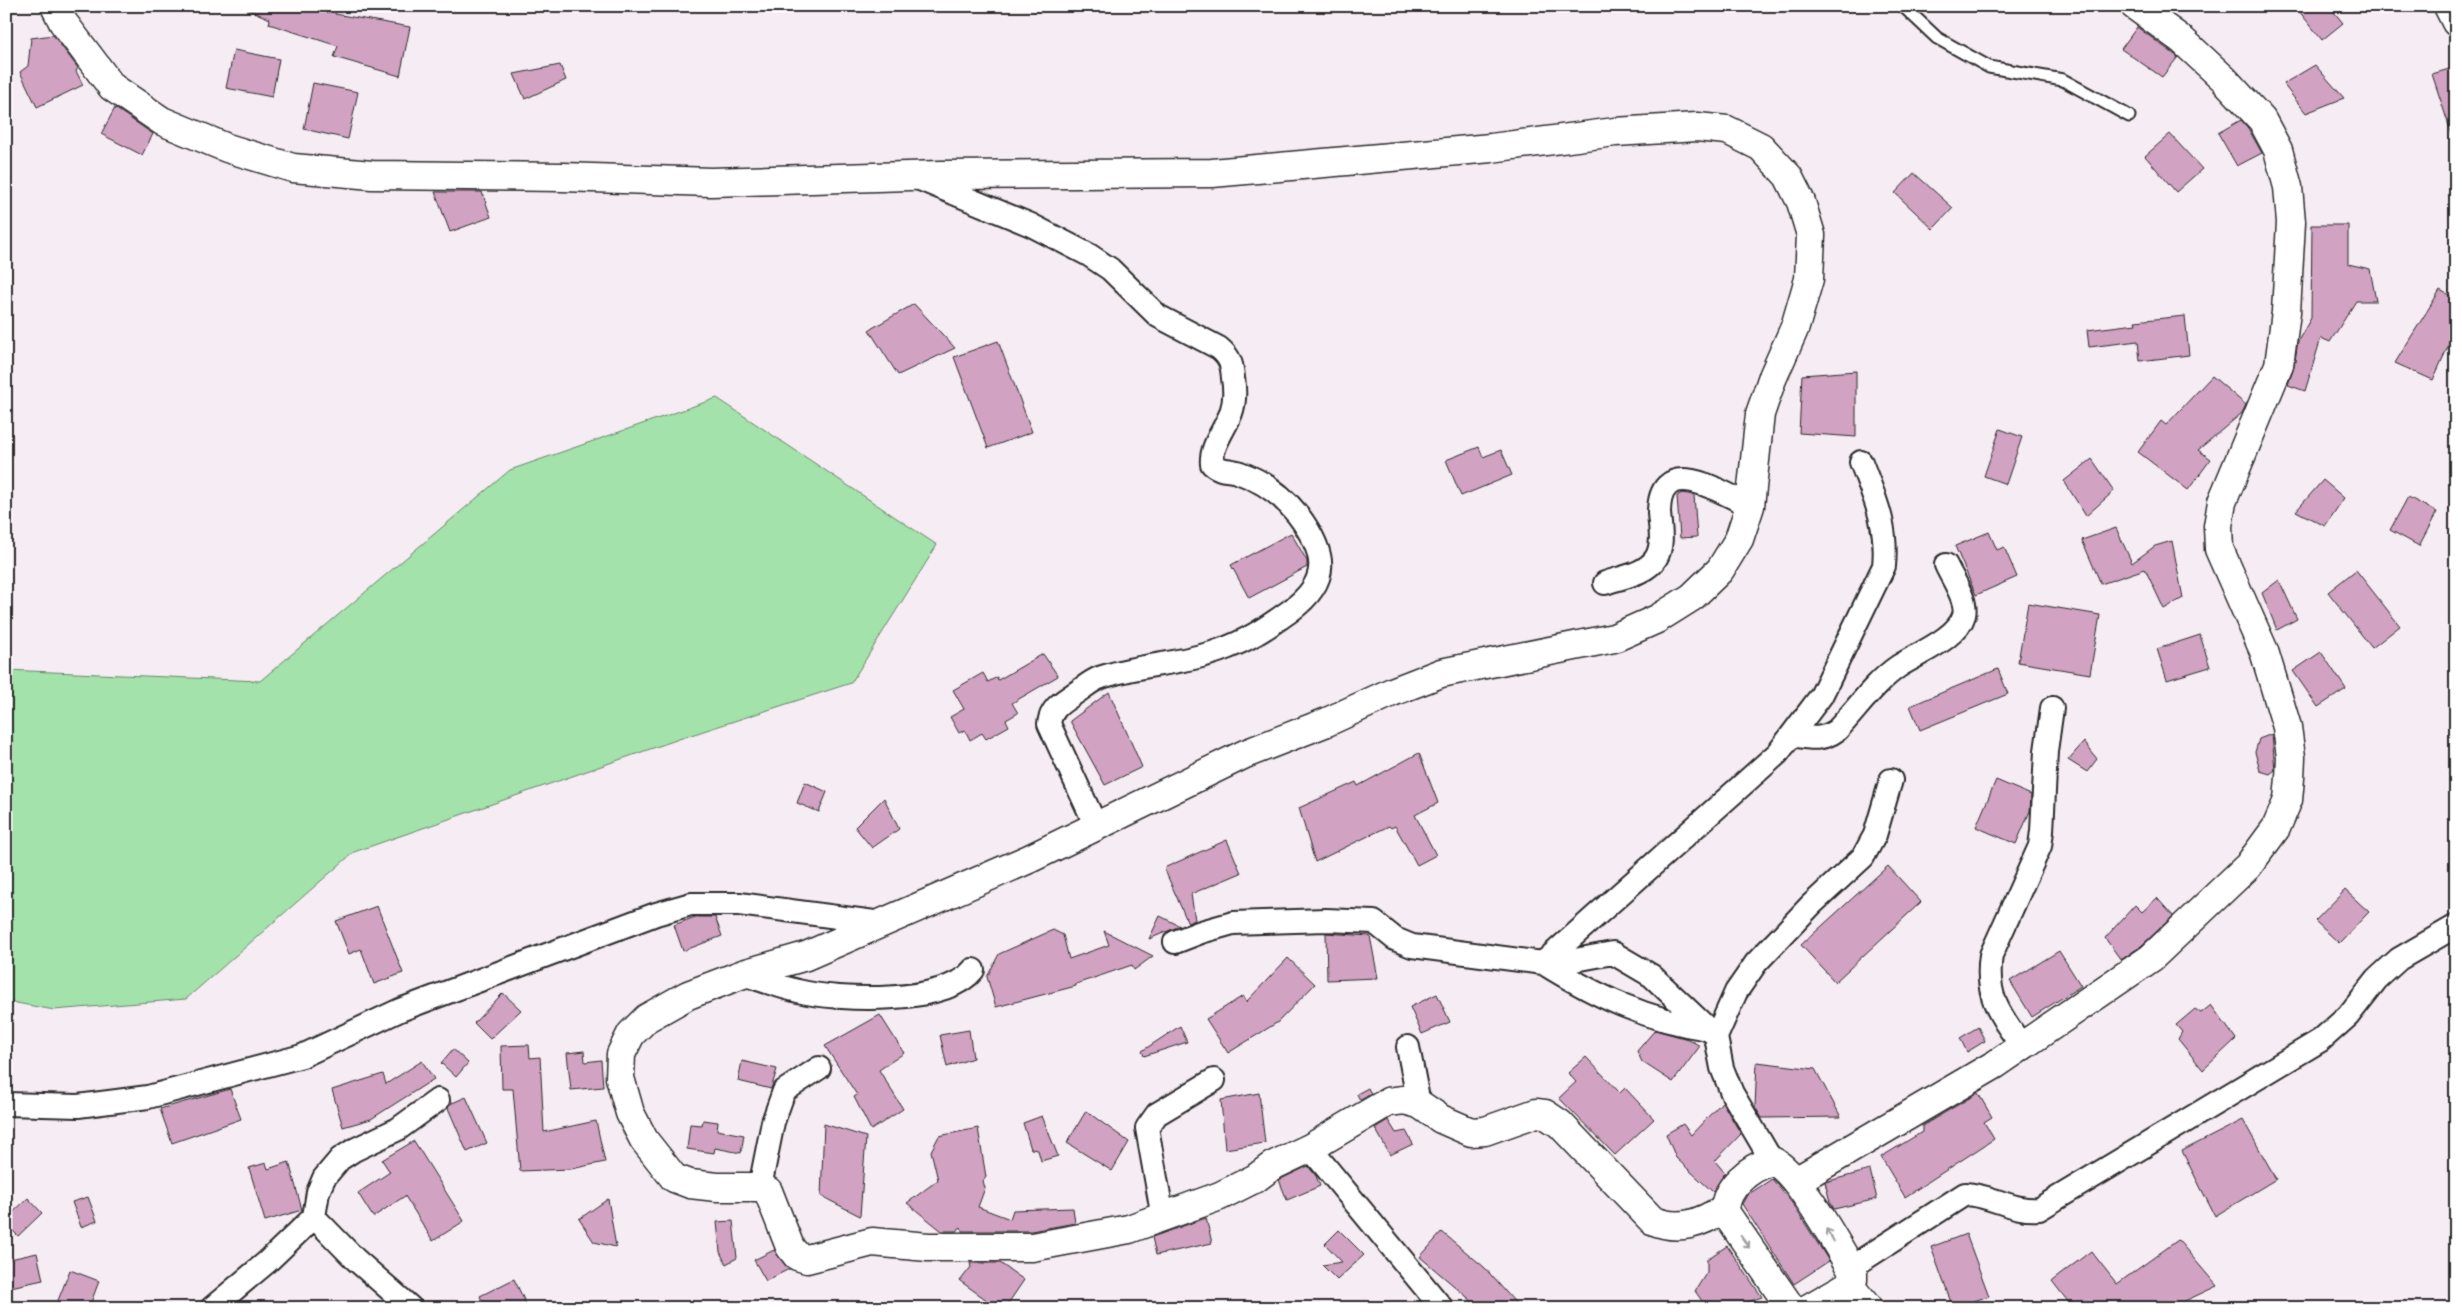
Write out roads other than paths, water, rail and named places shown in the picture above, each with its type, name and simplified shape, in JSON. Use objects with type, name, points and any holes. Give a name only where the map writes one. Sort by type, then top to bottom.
[{"type":"street","points":[[55,6],[63,22],[112,87],[162,122],[227,148],[293,168],[372,175],[563,177],[711,182],[913,176],[1212,172],[1491,148],[1614,132],[1697,127],[1728,130],[1761,147],[1788,176],[1801,202],[1811,234],[1809,279],[1795,327],[1772,379],[1760,414],[1750,506],[1739,539],[1720,570],[1692,597],[1658,619],[1606,640],[1441,673],[1246,754],[1029,859],[806,956],[743,974],[688,995],[647,1018],[631,1034],[621,1054],[620,1078],[630,1113],[644,1140],[674,1178],[690,1184],[717,1187],[760,1187],[768,1191],[790,1247],[797,1256],[807,1259],[872,1242],[928,1247],[1032,1247],[1129,1229],[1220,1196],[1310,1148],[1388,1102],[1404,1100],[1419,1104],[1441,1118],[1471,1132],[1485,1131],[1536,1113],[1545,1114],[1560,1124],[1652,1220],[1662,1225],[1683,1226],[1707,1219],[1725,1208]]},
{"type":"street","points":[[1796,1181],[1996,1064],[2151,958],[2248,866],[2269,840],[2283,816],[2290,778],[2291,757],[2287,727],[2264,651],[2219,548],[2218,526],[2222,502],[2279,365],[2286,312],[2291,222],[2288,187],[2278,150],[2262,120],[2224,79],[2182,40],[2135,6]]},
{"type":"street","points":[[2449,6],[2456,14]]},
{"type":"street","points":[[2449,6],[2456,22]]},
{"type":"street","points":[[913,176],[1031,225],[1089,255],[1110,269],[1158,316],[1219,348],[1226,354],[1232,362],[1234,404],[1213,453],[1212,464],[1219,470],[1238,472],[1263,483],[1275,492],[1298,515],[1318,551],[1321,568],[1317,585],[1305,600],[1254,637],[1189,660],[1150,666],[1098,678],[1056,706],[1050,715],[1049,724],[1096,826]]},
{"type":"street","points":[[1543,963],[1778,753],[1821,696],[1884,566],[1886,543],[1881,516],[1861,462]]},
{"type":"street","points":[[1605,583],[1648,567],[1656,558],[1660,547],[1660,497],[1668,486],[1679,479],[1693,479],[1750,506]]},
{"type":"street","points":[[1792,735],[1817,739],[1828,736],[1837,730],[1888,675],[1948,636],[1958,627],[1964,614],[1963,601],[1946,565]]},
{"type":"street","points":[[2022,1046],[1998,1013],[1990,993],[1989,972],[1991,955],[2040,846],[2046,751],[2052,708]]},
{"type":"street","points":[[1712,1033],[1756,963],[1811,905],[1863,857],[1875,835],[1891,780]]},
{"type":"street","points":[[6,1104],[78,1106],[148,1097],[302,1056],[410,1006],[656,914],[692,904],[739,904],[882,923]]},
{"type":"street","points":[[1175,942],[1233,923],[1326,920],[1374,922],[1395,939],[1412,946],[1543,963],[1575,960],[1613,953],[1652,976],[1712,1033],[1732,1094],[1772,1161],[1781,1166],[1796,1181],[1868,1308]]},
{"type":"street","points":[[1809,1308],[1849,1276],[1966,1194],[1988,1197],[2025,1211],[2039,1209],[2321,1040],[2348,1016],[2377,979],[2398,959],[2442,932],[2456,926]]},
{"type":"street","points":[[1543,963],[1587,990],[1628,1008],[1712,1033]]},
{"type":"street","points":[[743,974],[799,992],[896,998],[940,990],[969,976],[973,970]]},
{"type":"street","points":[[1408,1047],[1419,1104]]},
{"type":"street","points":[[760,1187],[773,1122],[784,1091],[819,1068]]},
{"type":"street","points":[[1163,1218],[1147,1128],[1157,1114],[1214,1080]]},
{"type":"street","points":[[212,1308],[267,1262],[314,1217],[318,1192],[324,1178],[340,1159],[398,1129],[438,1100]]},
{"type":"street","points":[[1310,1148],[1442,1308]]},
{"type":"street","points":[[1772,1161],[1764,1164],[1735,1184],[1728,1193],[1725,1208],[1728,1218],[1791,1308]]},
{"type":"street","points":[[314,1217],[355,1260],[411,1308]]},
{"type":"lane","points":[[1903,6],[1937,38],[1989,67],[2063,80],[2129,116]]}]
